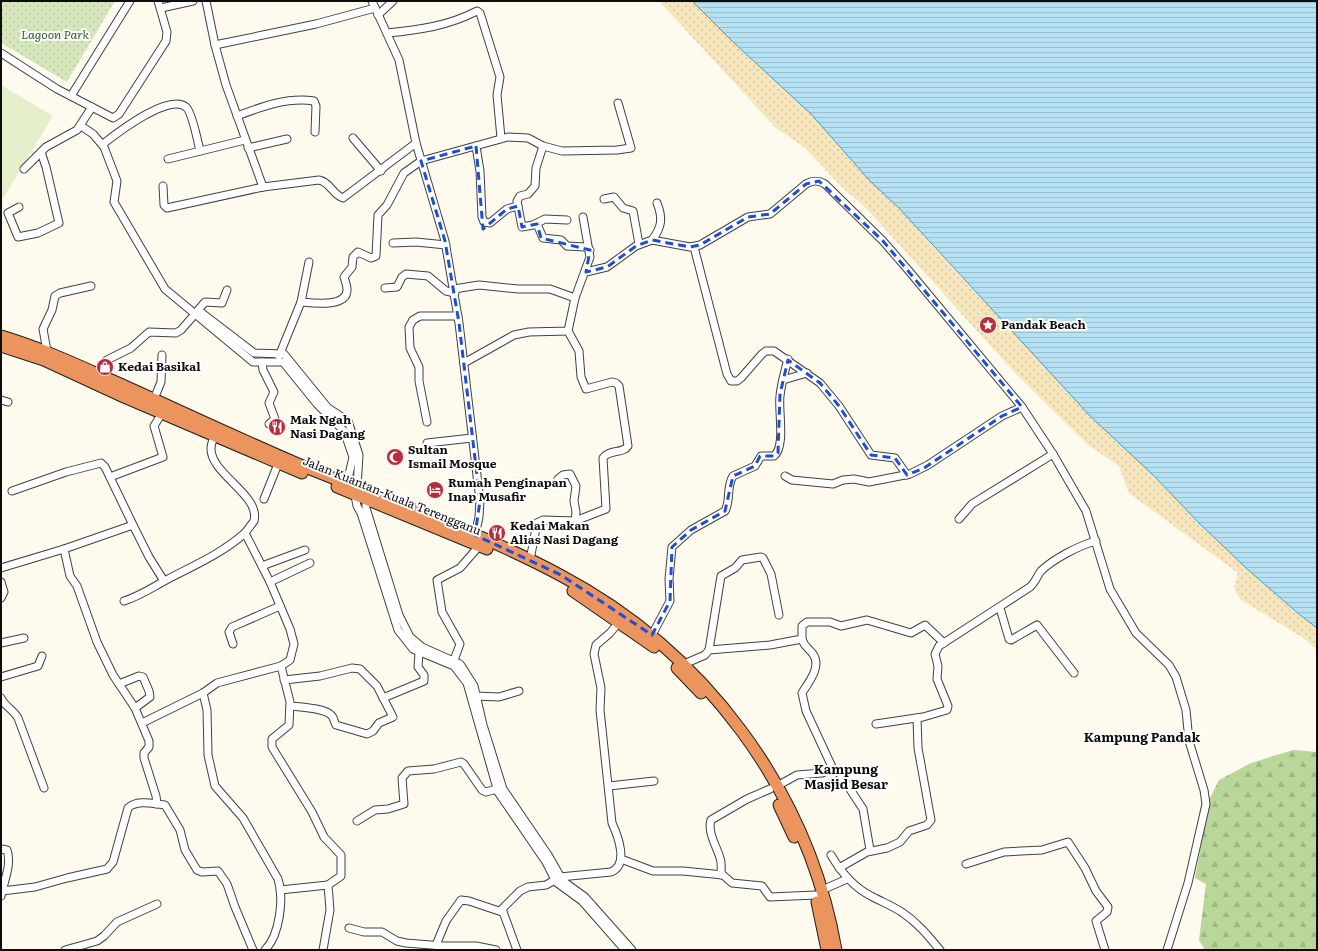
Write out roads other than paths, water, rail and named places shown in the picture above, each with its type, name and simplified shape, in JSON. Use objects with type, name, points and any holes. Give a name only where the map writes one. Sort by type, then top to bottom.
[{"type":"highway","name":"Jalan Kuantan-Kuala Terengganu","points":[[1,336],[47,351],[154,399],[168,413],[214,436],[278,464],[353,488],[366,499],[530,560],[561,575],[626,615],[652,635],[684,664],[723,705],[742,729],[773,787],[819,892],[836,950]]},
{"type":"highway","name":"Jalan Kuantan-Kuala Terengganu","points":[[1,346],[44,360],[168,413],[296,463],[478,540],[562,583],[647,640],[666,657],[719,712],[773,787]]},
{"type":"highway","name":"Jalan Kuantan-Kuala Terengganu","points":[[819,892],[827,950]]},
{"type":"street","points":[[71,96],[130,1]]},
{"type":"street","points":[[1,53],[91,109],[111,118],[119,114],[166,41],[167,32],[158,1]]},
{"type":"street","points":[[161,8],[193,1]]},
{"type":"street","points":[[206,1],[215,45],[245,140],[263,187]]},
{"type":"street","points":[[372,1],[401,68],[416,143],[446,245],[454,288],[464,363],[480,510],[478,540],[460,568],[437,580],[442,612],[460,644],[454,660]]},
{"type":"street","points":[[215,45],[377,11],[393,1]]},
{"type":"street","points":[[387,33],[426,29],[458,21],[477,11],[480,13],[500,77],[497,95],[501,138]]},
{"type":"street","points":[[237,116],[261,107],[286,101],[314,101],[316,106],[315,132]]},
{"type":"street","points":[[103,144],[128,124],[163,106],[174,104],[184,106],[189,111],[200,151]]},
{"type":"street","points":[[301,302],[329,303],[337,302],[343,297],[347,289],[344,277],[352,267],[356,253],[370,258],[376,256],[378,215],[387,205],[404,173],[421,161],[501,138],[518,136],[528,138],[543,146],[562,151],[617,150],[631,148],[618,104]]},
{"type":"street","points":[[24,169],[41,152],[83,123],[91,109]]},
{"type":"street","points":[[83,123],[103,144],[117,181],[114,202],[166,289],[253,362],[262,362],[284,354],[328,408],[348,421],[359,455],[353,488]]},
{"type":"street","points":[[353,138],[381,170]]},
{"type":"street","points":[[248,148],[287,139]]},
{"type":"street","points":[[168,159],[245,140]]},
{"type":"street","points":[[163,186],[164,205],[167,208],[263,187],[318,180],[325,182],[338,196],[343,198],[416,143]]},
{"type":"street","points":[[476,146],[480,171],[482,217],[484,222],[490,223],[507,209],[518,206]]},
{"type":"street","points":[[543,146],[536,168],[535,186],[528,194],[518,198],[522,227],[537,224],[545,219],[567,220]]},
{"type":"street","points":[[19,207],[8,213],[18,237],[38,233],[59,223],[41,152]]},
{"type":"street","points":[[586,272],[614,264],[639,244],[652,240],[694,247],[748,217],[770,214],[810,181],[819,181],[824,184],[887,246],[952,320],[1022,407],[1053,454],[1086,511],[1110,590],[1136,633],[1169,665],[1176,677],[1186,710],[1189,741],[1206,797],[1206,807],[1188,883],[1167,950]]},
{"type":"street","points":[[604,199],[614,197],[623,208],[633,211],[639,244]]},
{"type":"street","points":[[652,240],[659,230],[662,221],[662,215],[657,203]]},
{"type":"street","points":[[530,560],[537,523],[543,520],[575,521],[606,509],[603,458],[607,453],[626,449],[628,446],[619,386],[612,382],[586,389],[581,377],[579,351],[568,331],[575,298],[586,272],[590,250],[583,217]]},
{"type":"street","points":[[537,224],[543,238],[561,240],[567,246],[585,247],[590,250]]},
{"type":"street","points":[[393,243],[416,242],[446,245]]},
{"type":"street","points":[[694,247],[727,374],[731,381],[737,381],[741,378],[766,351],[774,351],[820,382],[839,406],[871,455],[895,458],[907,475]]},
{"type":"street","points":[[278,357],[288,337],[301,302],[309,262]]},
{"type":"street","points":[[385,288],[397,287],[402,277],[406,274],[428,276],[446,291],[454,288],[479,285],[518,289],[550,289],[575,298]]},
{"type":"street","points":[[47,351],[43,329],[52,310],[54,296],[60,293],[91,286]]},
{"type":"street","points":[[227,290],[222,303],[205,302],[198,310],[254,353],[278,357],[317,404],[344,431],[353,457],[353,488],[357,506],[362,513],[376,554],[398,630],[407,642],[419,653],[454,666],[467,683],[497,789],[557,878],[582,901],[625,950]]},
{"type":"street","points":[[99,374],[107,360],[131,348],[149,332],[176,333],[181,330],[195,314]]},
{"type":"street","points":[[427,422],[419,381],[419,367],[410,348],[409,327],[414,320],[420,316],[458,316]]},
{"type":"street","points":[[464,363],[514,335],[529,332],[568,331]]},
{"type":"street","points":[[154,399],[161,382],[162,356]]},
{"type":"street","points":[[652,635],[670,600],[668,579],[672,547],[694,528],[724,511],[728,501],[728,491],[733,476],[755,466],[762,456],[774,456],[778,453],[780,441],[780,400],[788,359]]},
{"type":"street","points":[[262,362],[263,370],[274,392],[269,402],[275,418],[268,424]]},
{"type":"street","points":[[783,380],[807,373]]},
{"type":"street","points":[[785,476],[792,480],[833,484],[843,480],[854,479],[869,482],[888,477],[907,475],[924,468],[1002,416],[1022,407]]},
{"type":"street","points":[[110,477],[163,457],[154,426],[168,413]]},
{"type":"street","points":[[124,601],[144,594],[164,581],[216,555],[245,534],[254,521],[253,509],[213,458],[211,447],[214,436]]},
{"type":"street","points":[[427,443],[472,438]]},
{"type":"street","points":[[959,519],[972,504],[1053,454]]},
{"type":"street","points":[[12,491],[66,472],[98,463],[104,464],[148,557],[164,581]]},
{"type":"street","points":[[264,499],[278,464]]},
{"type":"street","points":[[558,479],[564,475],[570,474],[575,483],[575,521]]},
{"type":"street","points":[[366,499],[366,508],[399,615],[410,637],[422,647],[454,660],[460,664],[472,680],[503,789],[548,855],[557,878],[585,898],[632,950]]},
{"type":"street","points":[[1,568],[64,549],[133,525]]},
{"type":"street","points":[[142,723],[203,694],[217,683],[281,666],[290,660],[294,644],[270,582],[245,534]]},
{"type":"street","points":[[876,724],[917,718],[944,711],[948,708],[937,679],[938,666],[935,654],[939,646],[1000,608],[1032,585],[1038,575],[1048,565],[1080,545],[1096,541]]},
{"type":"street","points":[[64,549],[70,576],[77,586],[96,642],[118,684],[135,708],[142,723],[149,744],[144,753],[144,758],[156,796],[157,804]]},
{"type":"street","points":[[262,566],[305,550]]},
{"type":"street","points":[[684,664],[705,655],[709,650],[721,576],[734,568],[742,560],[763,558],[771,574],[779,615]]},
{"type":"street","points":[[270,582],[310,563]]},
{"type":"street","points":[[1,582],[4,592],[1,598]]},
{"type":"street","points":[[233,644],[229,632],[232,627],[280,606]]},
{"type":"street","points":[[1000,608],[1009,639],[1011,640],[1037,626],[1074,673]]},
{"type":"street","points":[[870,850],[863,809],[840,774],[833,769],[806,711],[801,696],[813,675],[815,667],[814,657],[804,647],[802,639],[802,626],[807,622],[830,622],[841,626],[867,620],[911,633],[925,625],[944,643]]},
{"type":"street","points":[[512,950],[517,950],[502,912],[504,906],[520,891],[528,887],[546,885],[557,878],[611,872],[618,868],[621,859],[617,834],[612,824],[600,710],[601,688],[594,649],[596,645],[610,633],[619,622]]},
{"type":"street","points":[[1,643],[24,638]]},
{"type":"street","points":[[709,650],[770,645],[802,639]]},
{"type":"street","points":[[383,698],[424,681],[424,675],[418,667],[419,653]]},
{"type":"street","points":[[1,677],[38,666],[42,656]]},
{"type":"street","points":[[280,890],[328,885],[341,876],[341,855],[324,837],[309,808],[272,747],[272,740],[289,725],[291,706],[281,666]]},
{"type":"street","points":[[284,680],[320,676],[356,668],[373,680],[393,717],[379,722],[373,732],[367,734],[336,725],[333,717],[328,713],[309,708],[291,706]]},
{"type":"street","points":[[118,684],[138,676],[143,677],[150,697],[135,708]]},
{"type":"street","points":[[476,696],[499,697],[519,691]]},
{"type":"street","points":[[203,694],[207,710],[208,756],[215,786],[243,818],[255,836],[278,879],[280,890],[279,919],[270,943],[265,950]]},
{"type":"street","points":[[1,698],[6,707],[15,713],[18,718],[44,788]]},
{"type":"street","points":[[839,868],[870,850],[887,848],[894,845],[904,838],[909,831],[927,825],[931,820],[918,748],[917,718]]},
{"type":"street","points":[[357,821],[375,810],[388,809],[404,804],[405,800],[402,778],[408,771],[434,769],[461,762],[482,790],[486,792],[497,789]]},
{"type":"street","points":[[721,875],[721,862],[715,846],[710,822],[713,819],[747,799],[797,775],[822,773],[833,769]]},
{"type":"street","points":[[608,776],[620,784]]},
{"type":"street","points":[[608,786],[654,781]]},
{"type":"street","points":[[1,849],[7,850],[8,856],[2,893],[35,888],[67,878],[107,869],[114,862],[128,808],[137,803],[166,805],[180,830],[185,850],[197,870],[202,872],[218,871],[222,876],[253,950]]},
{"type":"street","points":[[966,864],[1004,852],[1042,850],[1068,842],[1085,868],[1096,891],[1108,907],[1106,912],[1096,921],[1105,950]]},
{"type":"street","points":[[831,855],[847,879],[870,896],[904,913],[923,930],[940,950]]},
{"type":"street","points":[[621,859],[653,870],[683,871],[725,876],[732,883],[762,886],[770,897],[819,892],[847,879]]},
{"type":"street","points":[[323,950],[330,910],[328,885]]},
{"type":"street","points":[[436,945],[446,921],[461,900],[469,901],[502,912]]},
{"type":"street","points":[[65,950],[97,941],[117,922],[157,904]]},
{"type":"street","points":[[349,928],[364,932],[382,932],[397,941],[412,947],[436,945],[476,946],[496,950]]},
{"type":"water","points":[[692,1],[1317,1],[1317,628],[1246,568],[1198,522],[1153,475],[1090,416],[899,208],[870,181],[811,114],[733,42]]},
{"type":"place","name":"Pandak Beach","points":[[988,325]]},
{"type":"place","name":"Kedai Basikal","points":[[105,367]]},
{"type":"place","name":"Mak Ngah Nasi Dagang","points":[[277,427]]},
{"type":"place","name":"Sultan Ismail Mosque","points":[[395,457]]},
{"type":"place","name":"Rumah Penginapan Inap Musafir","points":[[435,490]]},
{"type":"place","name":"Kedai Makan Alias Nasi Dagang","points":[[497,533]]},
{"type":"district","name":"Kampung Pandak","points":[[1142,737]]},
{"type":"district","name":"Kampung Masjid Besar","points":[[846,776]]},
{"type":"park label","name":"Lagoon Park","points":[[55,35]]}]
